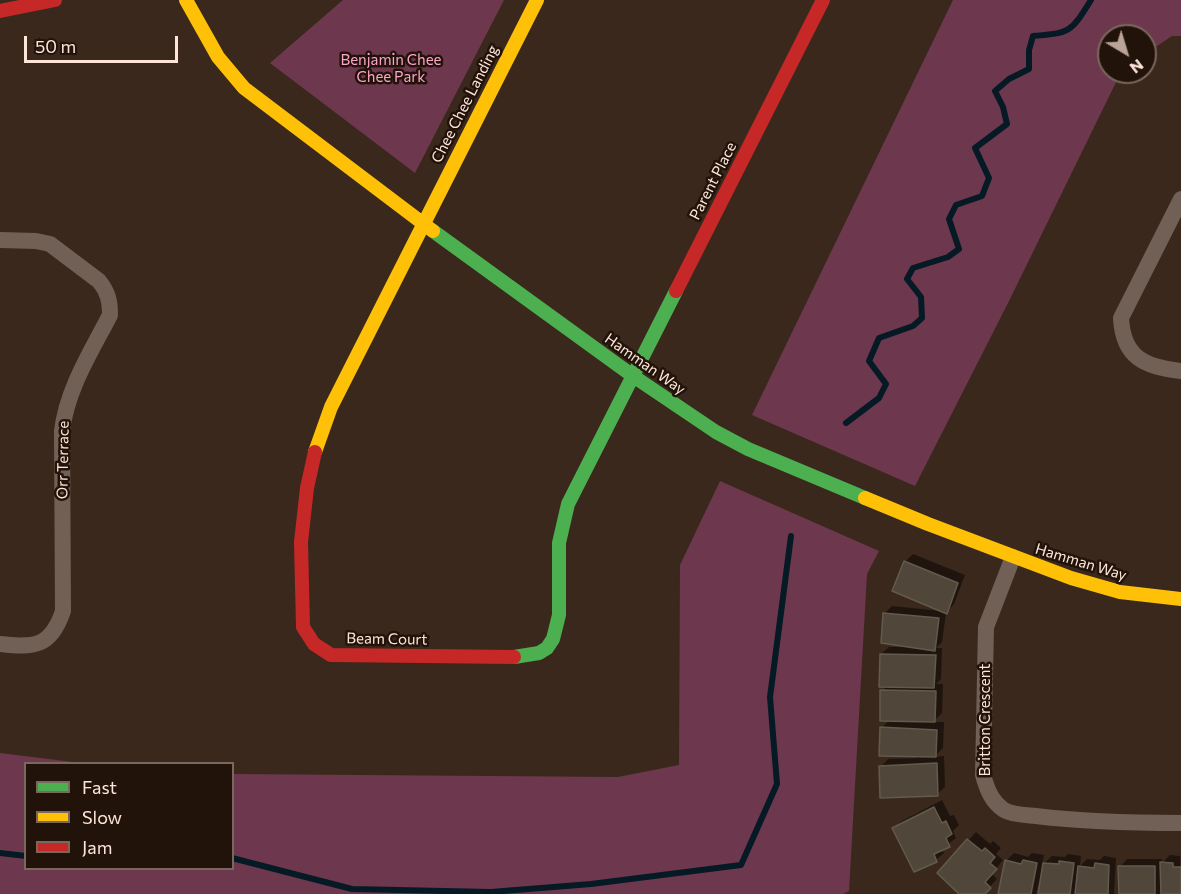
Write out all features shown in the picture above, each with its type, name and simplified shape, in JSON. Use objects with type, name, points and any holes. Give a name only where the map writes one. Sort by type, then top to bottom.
[{"type":"street","points":[[0,10],[55,0]]},
{"type":"street","name":"Hamman Way","points":[[186,0],[217,59],[243,88],[424,224],[633,376],[716,432],[748,449],[1013,557],[1071,578],[1120,592],[1181,599]]},
{"type":"street","name":"Chee Chee Landing","points":[[424,224],[537,0]]},
{"type":"street","name":"Parent Place","points":[[633,376],[823,0]]},
{"type":"street","points":[[1181,199],[1121,318],[1122,334],[1134,356],[1166,369],[1181,371]]},
{"type":"street","name":"Beam Court","points":[[424,224],[331,407],[313,454],[305,489],[303,513],[302,609],[303,627],[309,640],[318,650],[331,655],[512,657],[531,656],[547,649],[555,636],[558,623],[560,527],[568,504],[633,376]]},
{"type":"street","name":"Orr Terrace","points":[[0,240],[36,241],[50,244],[105,288],[110,301],[110,315],[70,394],[64,411],[62,431],[63,610],[49,638],[43,642],[27,647],[0,644]]},
{"type":"street","name":"Britton Crescent","points":[[1013,557],[986,627],[983,775],[994,802],[1006,812],[1045,817],[1103,823],[1181,823]]},
{"type":"green space","name":"Benjamin Chee Chee Park","points":[[343,0],[504,0],[415,173],[270,63]]},
{"type":"green space","points":[[953,0],[1181,0],[1181,36],[1172,36],[1157,46],[1157,24],[1097,24],[1097,84],[1115,84],[915,486],[752,415]]},
{"type":"green space","points":[[720,481],[879,551],[867,574],[849,891],[843,894],[0,894],[0,753],[73,762],[24,762],[24,870],[234,870],[234,774],[618,777],[679,765],[680,565]]},
{"type":"building","points":[[904,561],[958,583],[947,614],[892,591]]},
{"type":"building","points":[[883,613],[939,618],[935,651],[881,643]]},
{"type":"building","points":[[880,654],[936,655],[934,688],[879,687]]},
{"type":"building","points":[[880,690],[936,691],[935,722],[880,721]]},
{"type":"building","points":[[880,727],[937,730],[936,757],[879,756]]},
{"type":"building","points":[[937,763],[938,796],[880,798],[879,766]]},
{"type":"building","points":[[934,807],[942,823],[946,821],[952,834],[946,838],[950,847],[934,854],[937,862],[914,872],[892,828]]},
{"type":"building","points":[[967,839],[982,851],[985,848],[995,857],[990,863],[997,869],[985,882],[991,888],[985,894],[959,894],[937,873]]},
{"type":"building","points":[[1005,860],[1021,864],[1023,860],[1037,863],[1031,894],[998,894]]},
{"type":"building","points":[[1059,861],[1074,863],[1070,894],[1038,894],[1043,863],[1059,864]]},
{"type":"building","points":[[1160,862],[1173,863],[1173,867],[1181,867],[1181,894],[1161,894]]},
{"type":"building","points":[[1095,863],[1109,865],[1108,894],[1075,894],[1078,866],[1094,868]]},
{"type":"building","points":[[1118,866],[1155,866],[1155,894],[1119,894]]},
{"type":"waterway","points":[[846,423],[879,398],[886,384],[869,361],[879,338],[913,326],[922,318],[921,297],[907,279],[913,268],[948,257],[959,249],[949,219],[956,205],[982,196],[989,178],[975,148],[1007,124],[1003,107],[995,91],[1009,79],[1029,69],[1029,50],[1033,36],[1055,34],[1069,29],[1079,19],[1091,0]]},
{"type":"waterway","points":[[234,859],[352,889],[491,892],[591,884],[741,865],[777,784],[770,697],[791,536]]},
{"type":"waterway","points":[[0,853],[24,856]]},
{"type":"traffic: fast","points":[[433,231],[633,376],[716,432],[748,449],[865,498]]},
{"type":"traffic: fast","points":[[514,657],[539,653],[547,648],[553,639],[559,615],[559,543],[568,504],[676,291]]},
{"type":"traffic: slow","points":[[186,0],[218,57],[244,88],[433,231]]},
{"type":"traffic: slow","points":[[315,452],[331,407],[537,0]]},
{"type":"traffic: slow","points":[[865,498],[1071,578],[1120,592],[1181,599]]},
{"type":"traffic: jam","points":[[0,11],[55,0]]},
{"type":"traffic: jam","points":[[676,291],[823,0]]},
{"type":"traffic: jam","points":[[315,452],[307,488],[301,542],[303,627],[314,644],[331,655],[514,657]]}]
